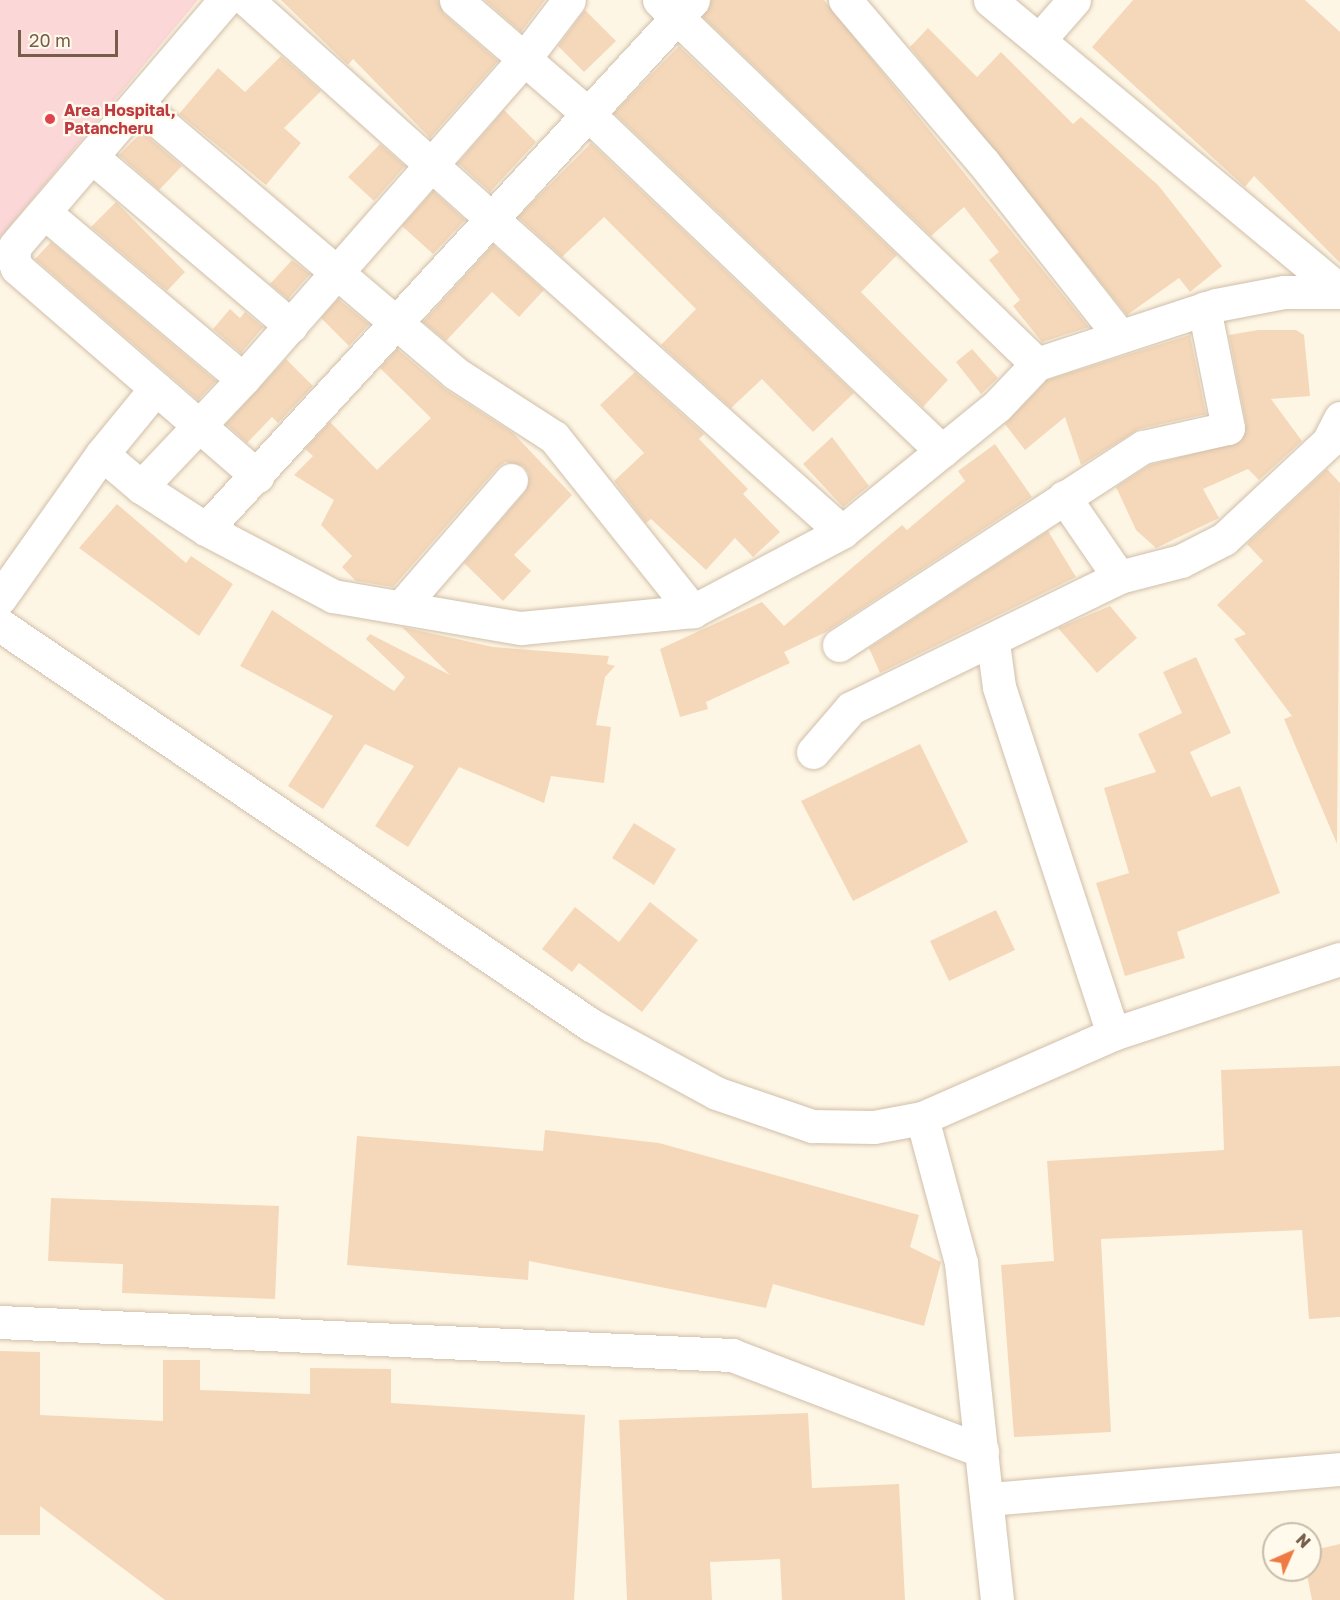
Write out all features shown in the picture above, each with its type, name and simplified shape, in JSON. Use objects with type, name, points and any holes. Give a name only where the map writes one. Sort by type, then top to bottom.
[{"type":"street","points":[[225,0],[15,246],[17,268],[256,476]]},
{"type":"street","points":[[247,0],[490,221],[601,312],[842,532]]},
{"type":"street","points":[[456,0],[588,114],[942,451]]},
{"type":"street","points":[[141,487],[200,426],[337,274],[524,59],[569,0]]},
{"type":"street","points":[[845,0],[983,162],[1119,335]]},
{"type":"street","points":[[990,0],[1340,291]]},
{"type":"street","points":[[1039,40],[1074,0]]},
{"type":"street","points":[[206,528],[588,114],[676,6],[1037,364]]},
{"type":"street","points":[[137,103],[455,373],[554,437],[693,611]]},
{"type":"street","points":[[92,157],[291,326]]},
{"type":"street","points":[[45,213],[243,379]]},
{"type":"street","points":[[102,454],[141,487],[206,528],[333,596],[521,628],[693,611],[842,532],[942,451],[1037,364],[1204,308],[1284,291],[1340,291]]},
{"type":"street","points":[[839,645],[940,583],[1064,497],[1143,447],[1228,428],[1204,308]]},
{"type":"street","points":[[0,598],[102,454],[156,388]]},
{"type":"street","points":[[813,752],[850,708],[993,643],[1119,577],[1181,561],[1224,539],[1336,439]]},
{"type":"street","points":[[401,607],[511,480]]},
{"type":"street","points":[[1064,497],[1119,577]]},
{"type":"street","points":[[0,625],[651,1060],[717,1093],[812,1126],[874,1127],[922,1118],[1113,1034],[1340,959]]},
{"type":"street","points":[[993,643],[999,687],[1113,1034]]},
{"type":"street","points":[[922,1118],[960,1263],[982,1451],[990,1499],[998,1600]]},
{"type":"street","points":[[0,1322],[732,1355],[982,1451]]},
{"type":"street","points":[[990,1499],[1340,1469]]},
{"type":"shaded area","name":"Area Hospital, Patancheru","points":[[0,0],[198,0],[0,238]]},
{"type":"building","points":[[281,0],[438,0],[444,14],[498,61],[430,138],[353,59],[348,65]]},
{"type":"building","points":[[485,0],[545,0],[521,32]]},
{"type":"building","points":[[711,0],[824,0],[1089,327],[1042,342],[1013,306],[1020,300],[989,260],[999,252],[964,207],[931,236],[703,17]]},
{"type":"building","points":[[1133,0],[1305,0],[1340,32],[1340,263],[1254,176],[1245,187],[1092,47]]},
{"type":"building","points":[[585,10],[616,41],[584,72],[558,46]]},
{"type":"building","points":[[928,28],[977,77],[1001,52],[1073,124],[1081,117],[1158,185],[1222,266],[1190,292],[1179,278],[1127,315],[910,47]]},
{"type":"building","points":[[679,46],[897,255],[861,292],[948,380],[923,407],[614,113]]},
{"type":"building","points":[[281,56],[321,91],[284,128],[301,143],[266,185],[179,114],[218,68],[245,92]]},
{"type":"building","points":[[504,110],[536,142],[490,192],[458,163]]},
{"type":"building","points":[[142,132],[182,166],[159,190],[119,155]]},
{"type":"building","points":[[591,143],[854,393],[813,432],[762,379],[731,408],[661,345],[696,309],[604,217],[562,257],[518,217]]},
{"type":"building","points":[[380,144],[405,166],[374,201],[348,177]]},
{"type":"building","points":[[433,191],[465,220],[433,254],[402,226]]},
{"type":"building","points":[[116,202],[185,272],[167,291],[91,227]]},
{"type":"building","points":[[51,242],[216,381],[198,400],[35,259]]},
{"type":"building","points":[[493,245],[544,290],[519,317],[492,292],[446,341],[423,322]]},
{"type":"building","points":[[292,260],[310,274],[288,299],[270,284]]},
{"type":"building","points":[[338,299],[369,324],[349,346],[321,318]]},
{"type":"building","points":[[230,309],[240,318],[245,312],[263,327],[241,353],[213,329]]},
{"type":"building","points":[[1258,330],[1296,330],[1304,335],[1310,396],[1271,399],[1302,441],[1259,480],[1248,469],[1203,489],[1219,518],[1156,548],[1136,530],[1116,487],[1150,465],[1241,441],[1246,424],[1229,335]]},
{"type":"building","points":[[1190,335],[1206,414],[1139,429],[1081,465],[1065,417],[1025,450],[1005,424],[1047,380]]},
{"type":"building","points":[[397,349],[445,389],[513,433],[572,495],[514,555],[531,571],[503,601],[464,563],[525,492],[529,474],[523,466],[505,462],[497,468],[393,587],[356,581],[342,567],[352,556],[321,525],[334,500],[294,475],[313,456],[305,449],[330,422],[377,470],[431,418],[380,368]]},
{"type":"building","points":[[972,349],[998,378],[981,394],[956,362]]},
{"type":"building","points":[[286,359],[313,386],[278,423],[272,417],[247,443],[226,424]]},
{"type":"building","points":[[635,372],[704,434],[699,439],[748,489],[743,494],[780,532],[753,557],[735,538],[706,570],[651,519],[646,523],[614,481],[644,453],[600,405]]},
{"type":"building","points":[[832,437],[869,486],[843,507],[803,464]]},
{"type":"building","points":[[995,444],[1032,497],[826,632],[784,652],[790,663],[706,702],[708,709],[680,717],[660,649],[762,602],[784,626],[902,525],[907,530],[965,481],[958,471]]},
{"type":"building","points":[[1327,469],[1340,483],[1337,844],[1284,719],[1292,716],[1234,639],[1246,634],[1217,605],[1263,561],[1247,544]]},
{"type":"building","points":[[117,504],[186,563],[191,556],[233,584],[199,636],[79,548]]},
{"type":"building","points":[[1048,531],[1076,577],[880,673],[869,648]]},
{"type":"building","points":[[1110,606],[1137,638],[1097,673],[1058,628]]},
{"type":"building","points":[[272,610],[394,691],[405,677],[366,639],[370,634],[450,675],[402,627],[493,647],[609,656],[607,664],[615,666],[605,677],[596,725],[611,727],[604,783],[551,776],[544,803],[459,767],[408,847],[375,826],[414,766],[365,744],[323,809],[288,786],[333,716],[240,666]]},
{"type":"building","points":[[1196,657],[1231,733],[1190,752],[1211,797],[1240,786],[1280,893],[1177,932],[1185,958],[1125,976],[1096,883],[1129,873],[1104,788],[1156,772],[1138,734],[1182,713],[1163,672]]},
{"type":"building","points":[[920,744],[968,842],[853,901],[801,801]]},
{"type":"building","points":[[634,823],[676,849],[654,885],[612,858]]},
{"type":"building","points":[[650,902],[698,940],[642,1012],[579,963],[572,972],[542,949],[575,907],[619,942]]},
{"type":"building","points":[[996,910],[1015,950],[949,981],[930,941]]},
{"type":"building","points":[[1340,1066],[1340,1317],[1309,1319],[1302,1230],[1101,1239],[1111,1432],[1014,1437],[1001,1265],[1054,1261],[1047,1161],[1224,1150],[1221,1070]]},
{"type":"building","points":[[545,1130],[659,1143],[919,1215],[910,1247],[941,1262],[924,1326],[773,1284],[766,1308],[529,1261],[528,1280],[347,1265],[357,1136],[543,1151]]},
{"type":"building","points":[[51,1198],[279,1206],[275,1299],[122,1293],[123,1264],[48,1261]]},
{"type":"building","points":[[0,1351],[40,1352],[40,1415],[163,1421],[163,1360],[200,1360],[200,1390],[310,1394],[310,1368],[391,1369],[391,1403],[585,1415],[574,1600],[165,1600],[40,1506],[40,1535],[0,1535]]},
{"type":"building","points":[[808,1413],[812,1488],[899,1484],[905,1600],[782,1600],[780,1559],[710,1562],[712,1600],[627,1600],[619,1420]]},
{"type":"building","points":[[1340,1544],[1340,1600],[1312,1600],[1308,1582],[1322,1582],[1322,1548]]},
{"type":"place","name":"Area Hospital, Patancheru","points":[[50,119]]}]
